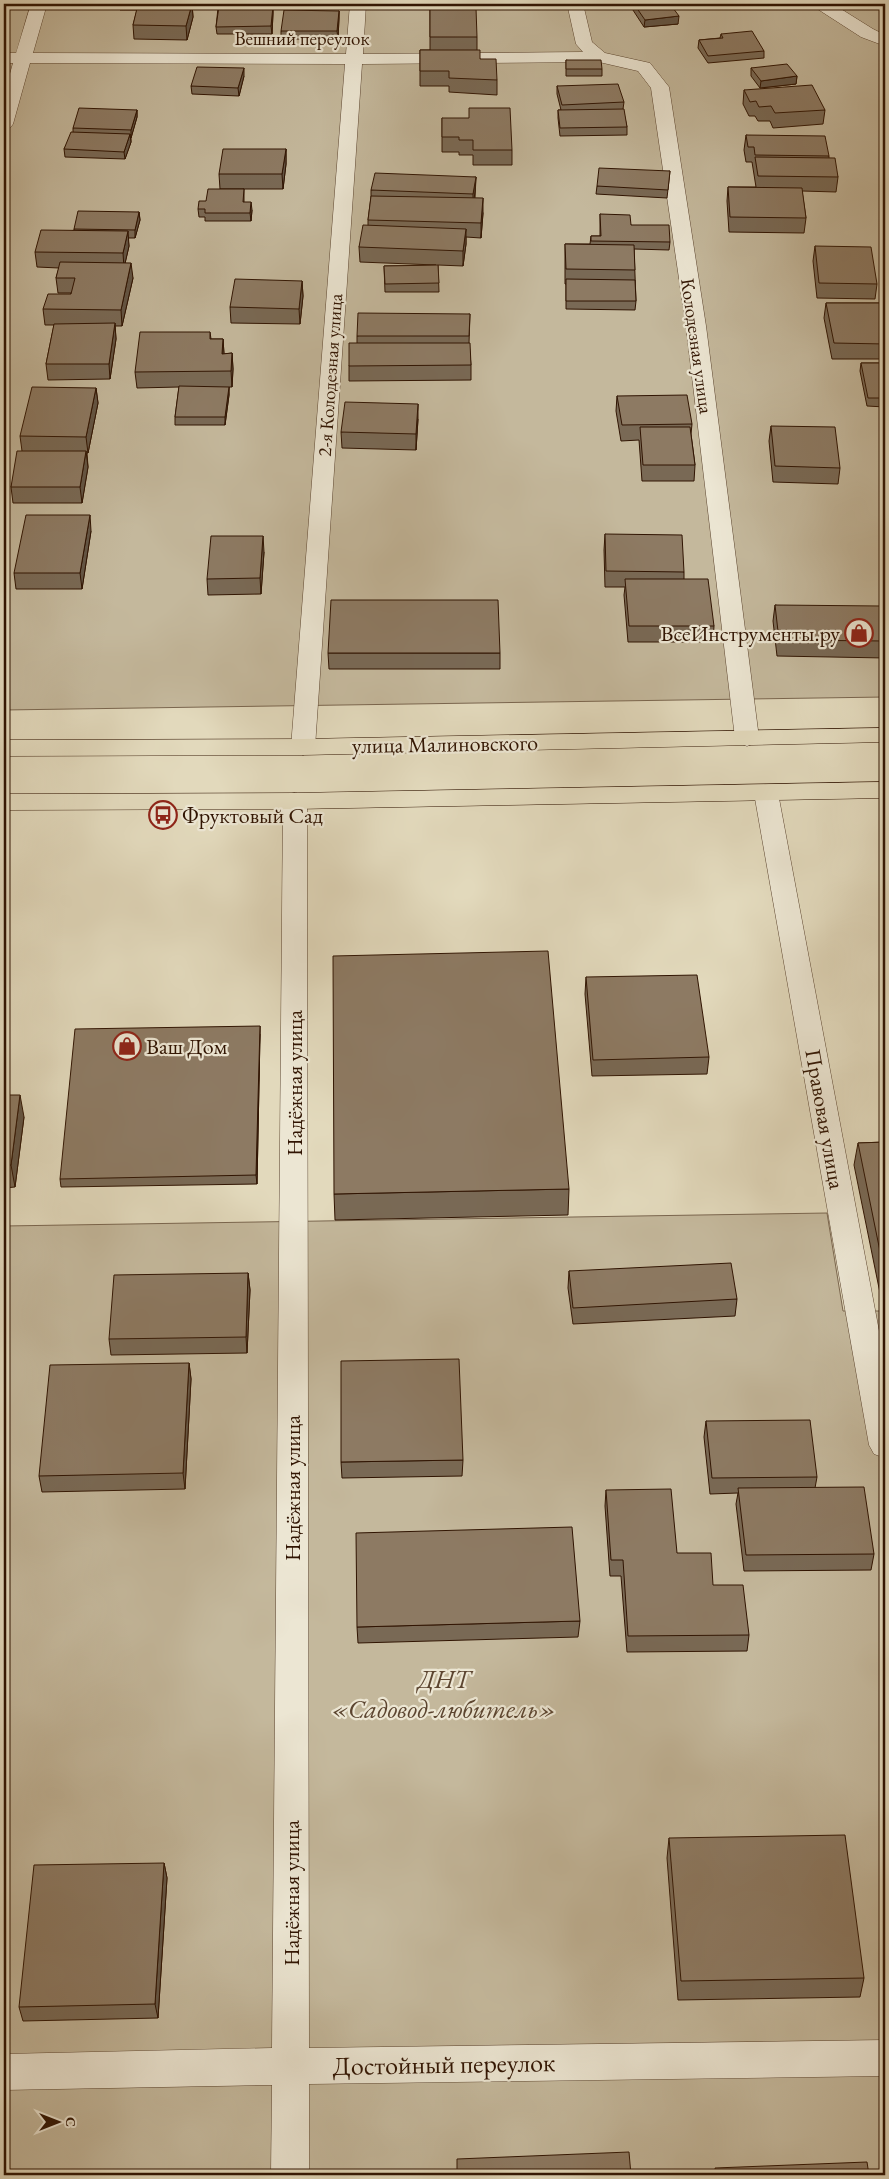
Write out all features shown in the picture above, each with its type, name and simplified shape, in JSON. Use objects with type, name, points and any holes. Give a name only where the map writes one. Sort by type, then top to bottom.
[{"type":"highway","name":"улица Малиновского","points":[[4,748],[303,747],[885,735]]},
{"type":"highway","points":[[4,802],[295,801],[885,790]]},
{"type":"street","points":[[4,124],[39,4]]},
{"type":"street","name":"2-я Колодезная улица","points":[[303,747],[358,4]]},
{"type":"street","points":[[577,4],[576,8],[584,44],[600,58]]},
{"type":"street","points":[[822,4],[867,33],[885,42]]},
{"type":"street","name":"Вешний переулок","points":[[4,58],[353,60],[600,58]]},
{"type":"street","name":"Колодезная улица","points":[[600,58],[644,67],[660,86],[696,326],[746,738]]},
{"type":"street","name":"Правовая улица","points":[[766,793],[885,1445]]},
{"type":"street","name":"Надёжная улица","points":[[290,2175],[295,801]]},
{"type":"street","name":"Достойный переулок","points":[[4,2072],[885,2058]]},
{"type":"green space","points":[[4,4],[885,4],[885,697],[4,710]]},
{"type":"green space","name":"ДНТ «Садовод-любитель»","points":[[827,1213],[843,1311],[885,1311],[885,2175],[4,2175],[4,1226]]},
{"type":"building","points":[[138,4],[192,4],[186,26],[133,25]]},
{"type":"building","points":[[634,4],[670,4],[679,16],[645,20]]},
{"type":"building","points":[[219,6],[273,6],[271,26],[216,27]]},
{"type":"building","points":[[430,8],[476,8],[477,37],[430,37]]},
{"type":"building","points":[[284,10],[339,11],[337,31],[281,31]]},
{"type":"building","points":[[752,31],[764,51],[708,56],[699,40],[723,38],[721,34]]},
{"type":"building","points":[[420,50],[480,50],[480,59],[496,59],[497,80],[449,78],[449,71],[420,71]]},
{"type":"building","points":[[566,60],[601,60],[602,69],[566,69]]},
{"type":"building","points":[[787,64],[797,76],[761,81],[751,68]]},
{"type":"building","points":[[197,67],[244,68],[238,88],[191,86]]},
{"type":"building","points":[[618,84],[624,102],[562,105],[557,86]]},
{"type":"building","points":[[812,85],[825,110],[775,113],[771,106],[759,107],[756,101],[750,102],[744,90]]},
{"type":"building","points":[[79,108],[137,110],[131,130],[73,128]]},
{"type":"building","points":[[469,108],[510,108],[512,150],[473,150],[473,140],[459,140],[459,137],[442,137],[442,118],[469,118]]},
{"type":"building","points":[[624,109],[627,127],[560,128],[558,110]]},
{"type":"building","points":[[71,132],[130,134],[124,152],[64,149]]},
{"type":"building","points":[[746,135],[825,136],[829,156],[755,155],[754,147],[748,147]]},
{"type":"building","points":[[223,149],[286,149],[282,174],[219,174]]},
{"type":"building","points":[[755,157],[835,158],[838,177],[758,176]]},
{"type":"building","points":[[599,168],[670,171],[668,190],[597,186]]},
{"type":"building","points":[[375,173],[476,177],[473,194],[371,190]]},
{"type":"building","points":[[728,187],[802,188],[806,218],[730,217]]},
{"type":"building","points":[[208,189],[244,189],[243,202],[251,202],[250,213],[205,213],[205,209],[198,209],[199,201],[206,201]]},
{"type":"building","points":[[371,196],[483,198],[481,223],[368,220]]},
{"type":"building","points":[[78,211],[139,212],[135,230],[74,229]]},
{"type":"building","points":[[600,214],[630,215],[631,225],[669,225],[670,242],[591,241],[591,236],[601,236]]},
{"type":"building","points":[[363,225],[466,229],[463,251],[359,247]]},
{"type":"building","points":[[41,230],[128,231],[123,253],[35,252]]},
{"type":"building","points":[[565,244],[634,245],[635,270],[566,269]]},
{"type":"building","points":[[815,246],[871,247],[877,284],[819,283]]},
{"type":"building","points":[[60,262],[131,263],[121,310],[43,309],[48,294],[71,294],[75,278],[56,278]]},
{"type":"building","points":[[438,265],[439,283],[385,284],[384,266]]},
{"type":"building","points":[[235,279],[302,281],[299,309],[230,307]]},
{"type":"building","points":[[566,279],[635,280],[636,301],[566,301]]},
{"type":"building","points":[[826,303],[885,303],[885,344],[834,343]]},
{"type":"building","points":[[358,313],[470,314],[469,336],[357,336]]},
{"type":"building","points":[[115,323],[109,364],[46,364],[54,324]]},
{"type":"building","points":[[140,332],[210,332],[210,339],[223,339],[222,354],[232,353],[231,371],[135,372]]},
{"type":"building","points":[[349,343],[470,343],[471,365],[349,366]]},
{"type":"building","points":[[861,363],[885,363],[885,398],[868,398]]},
{"type":"building","points":[[179,386],[229,387],[225,417],[175,417]]},
{"type":"building","points":[[32,387],[96,388],[86,437],[20,436]]},
{"type":"building","points":[[687,395],[692,424],[622,425],[617,396]]},
{"type":"building","points":[[345,402],[418,404],[416,434],[341,432]]},
{"type":"building","points":[[771,426],[835,427],[840,468],[775,466]]},
{"type":"building","points":[[640,427],[690,427],[695,465],[643,465]]},
{"type":"building","points":[[17,451],[86,451],[80,487],[11,487]]},
{"type":"building","points":[[26,515],[90,515],[80,573],[14,573]]},
{"type":"building","points":[[605,534],[682,535],[684,572],[606,571]]},
{"type":"building","points":[[211,536],[263,536],[260,578],[207,579]]},
{"type":"building","points":[[625,579],[708,579],[714,626],[629,626]]},
{"type":"building","points":[[331,600],[498,600],[500,653],[328,653]]},
{"type":"building","points":[[775,605],[881,606],[885,641],[779,640]]},
{"type":"building","points":[[548,951],[569,1189],[334,1194],[333,956]]},
{"type":"building","points":[[697,975],[709,1057],[593,1060],[586,977]]},
{"type":"building","points":[[260,1026],[256,1175],[60,1179],[75,1029]]},
{"type":"building","points":[[4,1095],[20,1095],[11,1165],[4,1166]]},
{"type":"building","points":[[885,1142],[885,1271],[884,1271],[858,1143]]},
{"type":"building","points":[[731,1263],[737,1299],[573,1308],[569,1271]]},
{"type":"building","points":[[248,1273],[246,1337],[109,1339],[114,1275]]},
{"type":"building","points":[[459,1359],[463,1460],[341,1462],[341,1361]]},
{"type":"building","points":[[189,1363],[183,1473],[39,1476],[50,1365]]},
{"type":"building","points":[[810,1420],[817,1477],[712,1478],[706,1421]]},
{"type":"building","points":[[864,1487],[874,1554],[746,1555],[738,1488]]},
{"type":"building","points":[[671,1489],[677,1553],[711,1553],[713,1585],[743,1585],[749,1635],[628,1636],[623,1560],[611,1560],[606,1490]]},
{"type":"building","points":[[572,1527],[580,1621],[357,1627],[356,1533]]},
{"type":"building","points":[[845,1835],[864,1978],[681,1981],[669,1838]]},
{"type":"building","points":[[164,1863],[155,2004],[19,2007],[34,1865]]},
{"type":"building","points":[[629,2152],[631,2175],[457,2175],[457,2159]]},
{"type":"building","points":[[867,2162],[869,2175],[716,2175],[715,2168]]},
{"type":"place","name":"ВсеИнструменты.ру","points":[[859,633]]},
{"type":"place","name":"Фруктовый Сад","points":[[163,815]]},
{"type":"place","name":"Ваш Дом","points":[[127,1046]]}]
